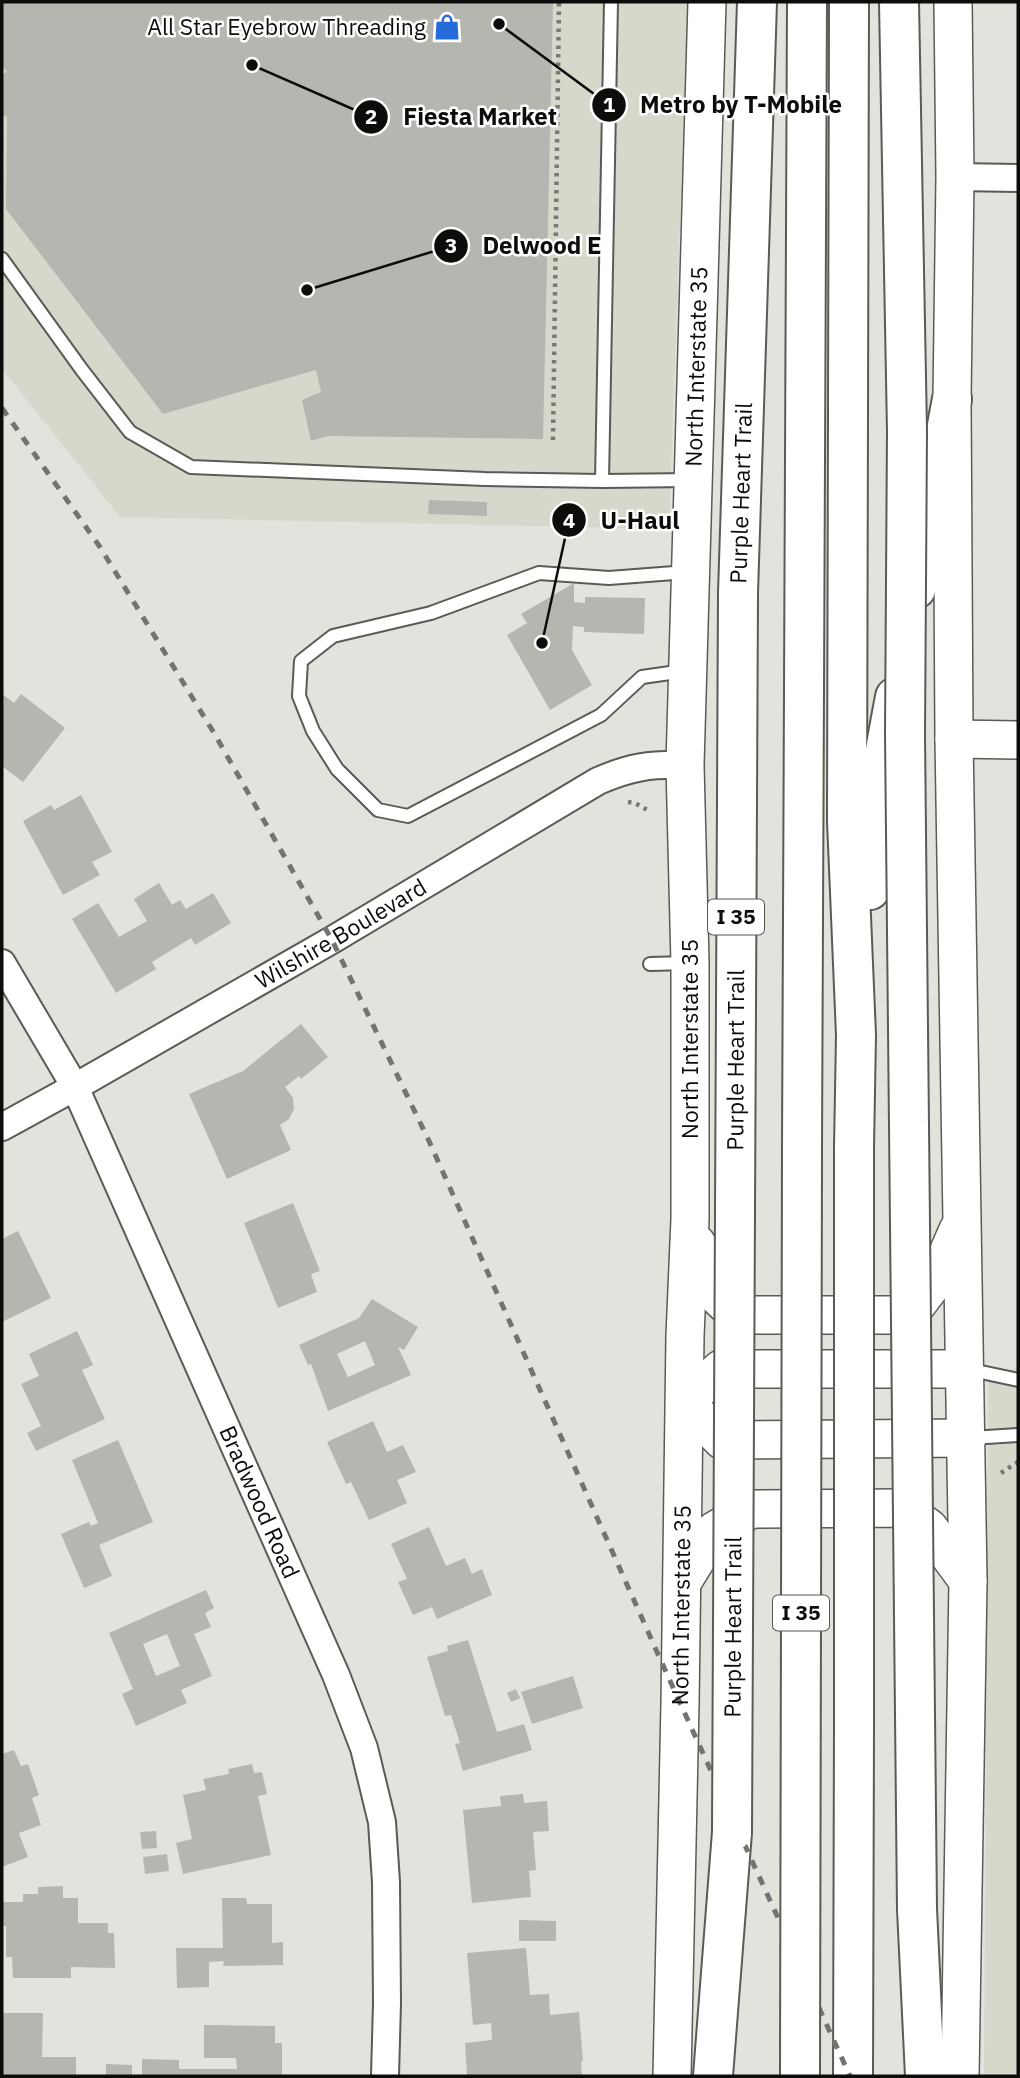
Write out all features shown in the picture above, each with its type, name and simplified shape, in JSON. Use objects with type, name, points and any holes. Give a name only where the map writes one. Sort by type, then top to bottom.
[{"type":"highway","name":"Purple Heart Trail","points":[[736,2076],[732,1832],[737,593],[757,2]]},
{"type":"highway","name":"I 35","points":[[800,2076],[807,2]]},
{"type":"highway","name":"I 35","points":[[849,2],[847,821],[856,1035],[853,2076]]},
{"type":"highway","points":[[899,2],[907,430],[905,735],[917,1909],[925,2076]]},
{"type":"highway","points":[[856,1035],[881,772],[951,399]]},
{"type":"highway","points":[[713,2076],[732,1832]]},
{"type":"highway","points":[[912,2076],[917,1909]]},
{"type":"main road","name":"North Interstate 35","points":[[672,2076],[685,1336],[690,1219],[690,963],[685,765],[707,2]]},
{"type":"main road","points":[[953,2],[955,177],[951,399],[954,739],[968,1581],[960,2076]]},
{"type":"main road","points":[[954,739],[1018,740]]},
{"type":"main road","points":[[690,1219],[710,1289],[737,1315],[909,1315],[937,1278],[963,1218]]},
{"type":"main road","points":[[964,1369],[721,1369],[685,1402],[722,1440],[967,1438]]},
{"type":"main road","points":[[682,1582],[715,1531],[751,1509],[874,1508],[902,1508],[929,1528],[968,1581]]},
{"type":"street","points":[[955,177],[1018,178]]},
{"type":"street","name":"Wilshire Boulevard","points":[[2,1127],[391,906],[598,780],[645,765],[685,765]]},
{"type":"street","name":"Bradwood Road","points":[[2,963],[75,1087],[335,1675],[364,1748],[382,1822],[386,1882],[385,2076]]},
{"type":"lane","points":[[602,481],[611,2]]},
{"type":"lane","points":[[2,259],[130,432],[191,467],[485,479],[692,480]]},
{"type":"lane","points":[[689,670],[642,677],[601,715],[408,816],[378,810],[337,769],[313,731],[299,696],[301,661],[333,636],[431,613],[540,573],[609,578],[691,572]]},
{"type":"lane","points":[[650,964],[690,963]]},
{"type":"lane","points":[[964,1369],[1018,1380]]},
{"type":"lane","points":[[967,1438],[1018,1435]]},
{"type":"path","points":[[553,440],[559,2]]},
{"type":"shaded area","points":[[2,2],[688,2],[669,529],[120,517],[2,369]]},
{"type":"shaded area","points":[[1018,1368],[1018,2076],[984,2076],[988,1374]]},
{"type":"building","points":[[2,2],[553,2],[543,439],[328,436],[311,441],[302,400],[321,392],[316,370],[163,414],[6,209],[7,116],[2,116],[2,75],[7,72],[2,65]]},
{"type":"building","points":[[429,500],[487,502],[487,516],[428,514]]},
{"type":"building","points":[[574,583],[574,602],[585,603],[585,597],[645,598],[644,634],[584,632],[584,627],[573,626],[572,650],[592,685],[550,710],[507,635],[527,623],[521,614]]},
{"type":"building","points":[[2,694],[14,703],[21,694],[65,728],[23,782],[2,766]]},
{"type":"building","points":[[81,795],[112,852],[92,862],[100,875],[63,895],[23,821],[51,805],[54,810]]},
{"type":"building","points":[[159,883],[172,905],[180,900],[186,909],[213,893],[231,923],[195,945],[191,938],[152,962],[156,969],[116,993],[72,919],[98,903],[119,937],[147,921],[134,899]]},
{"type":"building","points":[[301,1024],[328,1057],[301,1079],[299,1076],[285,1087],[293,1098],[294,1109],[289,1119],[280,1125],[291,1150],[227,1179],[189,1094],[243,1071]]},
{"type":"building","points":[[293,1203],[320,1271],[311,1274],[317,1292],[278,1308],[244,1223]]},
{"type":"building","points":[[18,1231],[51,1298],[2,1322],[2,1239]]},
{"type":"building","points":[[372,1299],[418,1327],[404,1350],[398,1347],[411,1375],[328,1411],[311,1364],[308,1365],[299,1345],[359,1318]],"holes":[[[365,1341],[375,1365],[348,1377],[337,1354]]]},
{"type":"building","points":[[77,1331],[93,1365],[82,1370],[105,1419],[36,1451],[27,1433],[41,1426],[21,1384],[39,1376],[29,1354]]},
{"type":"building","points":[[373,1421],[387,1452],[403,1445],[416,1472],[397,1480],[407,1503],[369,1520],[351,1482],[346,1484],[327,1442]]},
{"type":"building","points":[[118,1440],[153,1522],[99,1545],[112,1576],[84,1588],[61,1534],[89,1522],[91,1526],[98,1523],[72,1460]]},
{"type":"building","points":[[429,1527],[446,1566],[465,1558],[472,1574],[482,1569],[492,1595],[437,1619],[432,1607],[413,1615],[398,1582],[407,1579],[391,1544]]},
{"type":"building","points":[[206,1590],[214,1608],[205,1613],[211,1627],[194,1634],[212,1676],[181,1690],[187,1703],[136,1726],[122,1694],[133,1689],[109,1633]],"holes":[[[167,1634],[180,1666],[156,1676],[143,1644]]]},
{"type":"building","points":[[468,1640],[497,1732],[524,1724],[532,1750],[463,1771],[455,1744],[460,1743],[451,1715],[445,1716],[427,1657],[448,1651],[447,1646]]},
{"type":"building","points":[[573,1676],[583,1708],[532,1724],[521,1692]]},
{"type":"building","points":[[516,1689],[520,1698],[511,1702],[507,1693]]},
{"type":"building","points":[[14,1750],[21,1766],[28,1764],[39,1795],[32,1798],[41,1825],[19,1833],[28,1857],[2,1867],[2,1754]]},
{"type":"building","points":[[252,1764],[254,1773],[262,1772],[267,1794],[258,1796],[271,1855],[183,1874],[176,1843],[192,1839],[183,1795],[206,1790],[203,1779],[229,1774],[228,1769]]},
{"type":"building","points":[[523,1794],[524,1803],[547,1801],[549,1831],[533,1832],[536,1870],[529,1871],[531,1897],[472,1903],[463,1810],[501,1806],[500,1796]]},
{"type":"building","points":[[156,1831],[157,1848],[142,1849],[140,1832]]},
{"type":"building","points":[[167,1854],[169,1871],[145,1874],[143,1857]]},
{"type":"building","points":[[63,1886],[63,1898],[78,1898],[78,1923],[108,1923],[108,1933],[114,1933],[115,1968],[71,1967],[71,1978],[13,1978],[12,1957],[6,1957],[6,1926],[2,1926],[2,1902],[23,1902],[23,1894],[38,1894],[38,1887]]},
{"type":"building","points":[[222,1898],[246,1898],[247,1904],[272,1904],[272,1943],[283,1942],[283,1965],[223,1966],[224,1961],[209,1962],[209,1987],[177,1988],[176,1948],[223,1948]]},
{"type":"building","points":[[519,1920],[556,1921],[556,1941],[519,1941]]},
{"type":"building","points":[[526,1948],[530,1995],[549,1994],[550,2015],[579,2012],[582,2076],[467,2076],[465,2043],[492,2040],[491,2023],[473,2025],[467,1953]]},
{"type":"building","points":[[2,2013],[43,2013],[42,2057],[76,2057],[76,2076],[2,2076]]},
{"type":"building","points":[[204,2025],[275,2026],[275,2043],[282,2043],[282,2076],[142,2076],[142,2059],[179,2060],[179,2069],[237,2069],[236,2058],[204,2058]]},
{"type":"building","points":[[106,2064],[132,2065],[132,2076],[106,2076]]},
{"type":"railway","points":[[2,408],[100,547],[214,733],[332,940],[429,1141],[850,2076]]},
{"type":"place","name":"Metro by T-Mobile","points":[[499,24]]},
{"type":"place","name":"All Star Eyebrow Threading","points":[[447,27]]},
{"type":"place","name":"Fiesta Market","points":[[252,65]]},
{"type":"place","name":"Delwood E","points":[[307,290]]},
{"type":"place","name":"U-Haul","points":[[542,643]]}]
